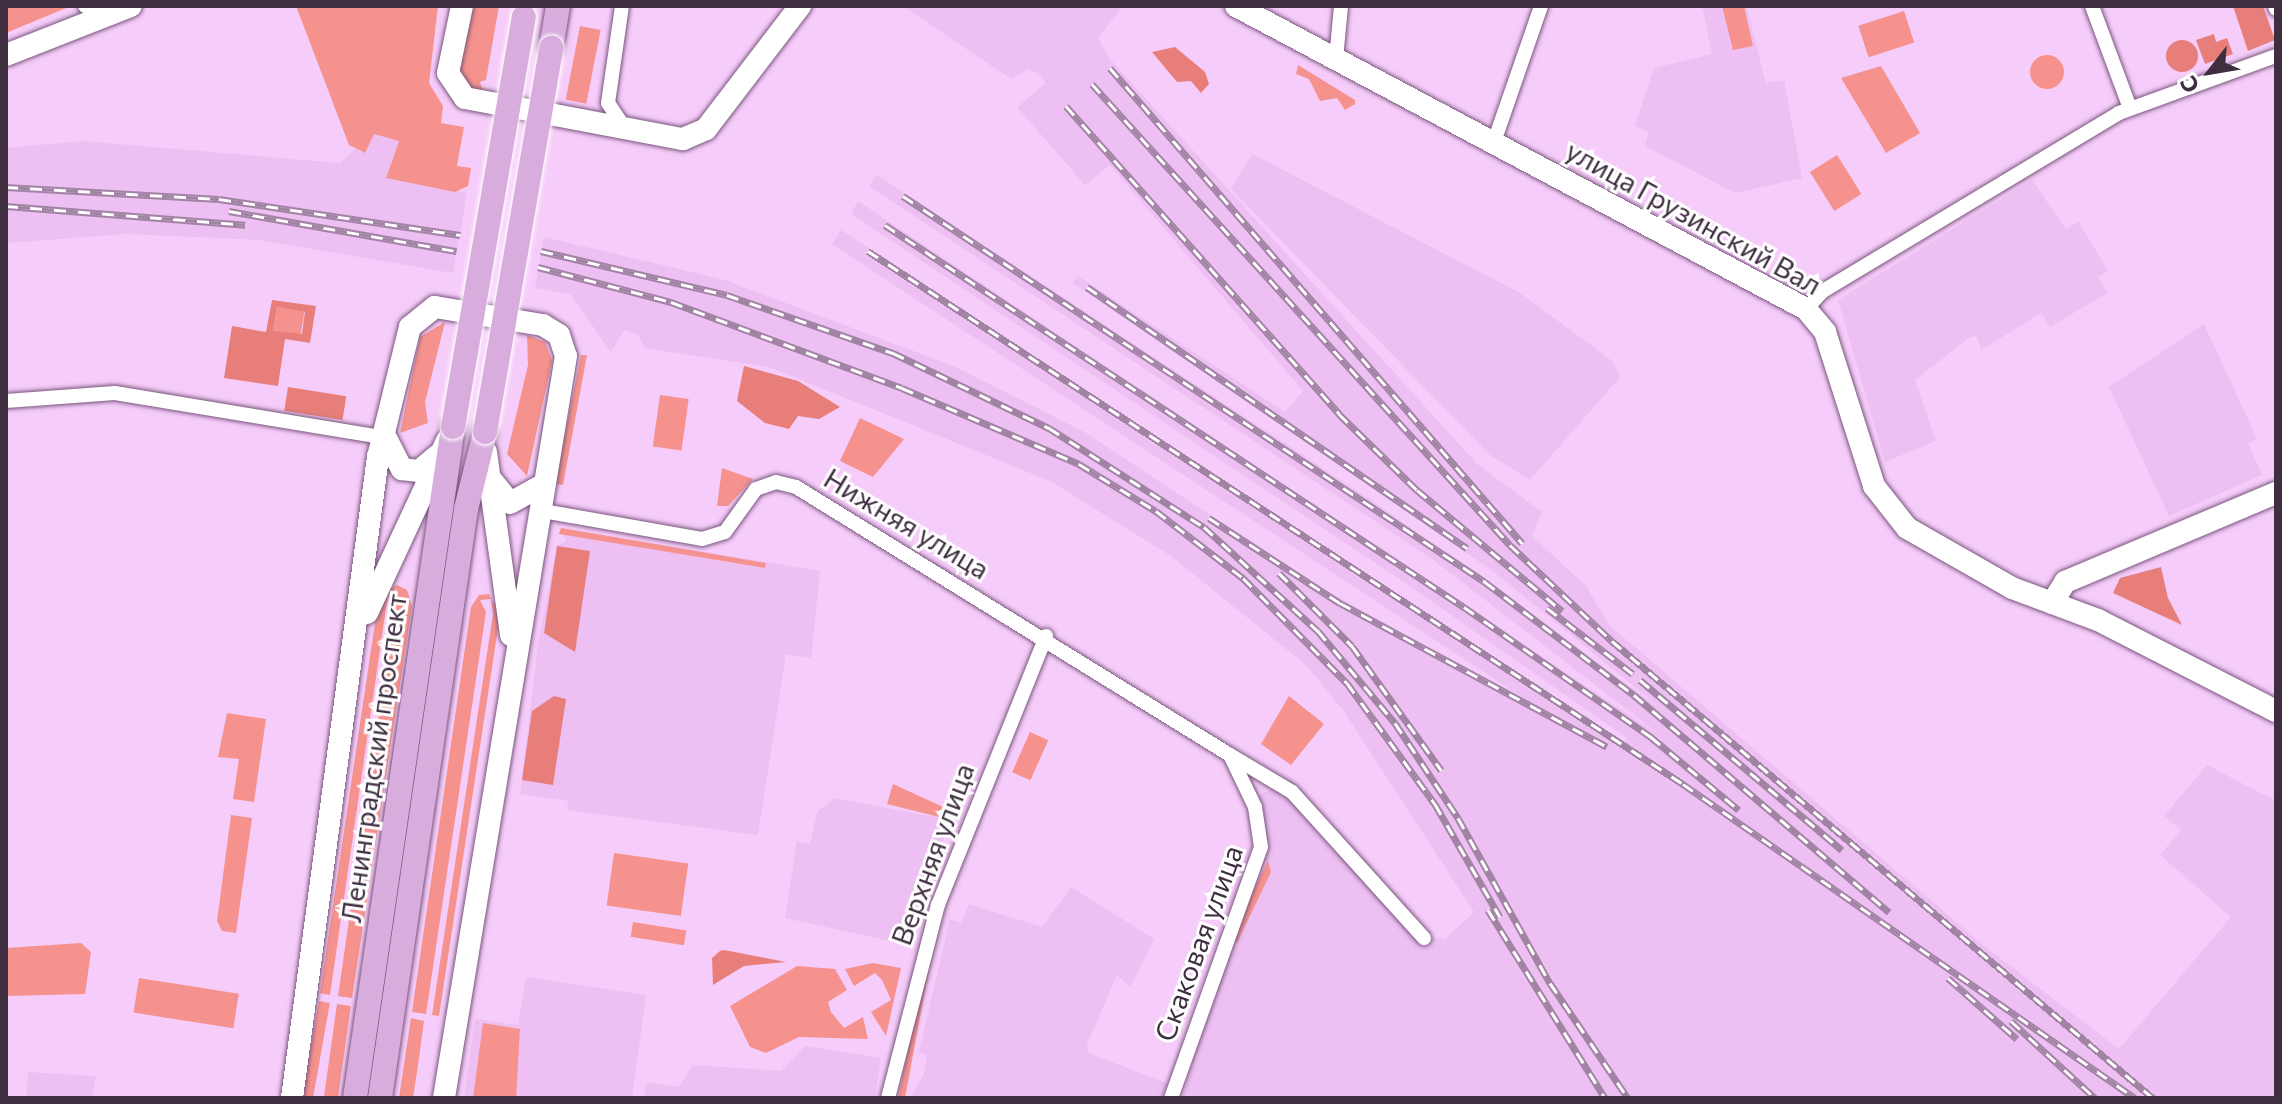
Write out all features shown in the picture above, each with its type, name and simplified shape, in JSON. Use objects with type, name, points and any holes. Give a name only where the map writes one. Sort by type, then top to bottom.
[{"type":"main road","points":[[458,13],[448,73],[465,98],[683,139],[699,135],[800,6]]},
{"type":"main road","name":"улица Грузинский Вал","points":[[1236,6],[1806,309],[1825,332],[1868,473],[1892,513],[1937,548],[2276,711]]},
{"type":"main road","points":[[6,55],[125,9]]},
{"type":"main road","name":"Ленинградский проспект","points":[[355,1098],[449,435],[524,10]]},
{"type":"main road","name":"Ленинградский проспект","points":[[380,1098],[466,509],[485,432],[559,11]]},
{"type":"main road","points":[[292,1098],[386,438],[408,334],[420,314],[439,308],[538,323],[559,335],[566,356],[543,485],[543,511],[511,660],[444,1098]]},
{"type":"main road","points":[[485,432],[486,462],[511,660]]},
{"type":"main road","points":[[386,438],[392,460],[410,471],[426,467],[449,435]]},
{"type":"main road","points":[[356,657],[374,591],[449,435]]},
{"type":"main road","points":[[486,462],[494,492],[510,503],[543,511]]},
{"type":"main road","points":[[510,503],[543,485]]},
{"type":"main road","points":[[2052,603],[2065,582],[2276,493]]},
{"type":"street","points":[[85,6],[125,9]]},
{"type":"street","points":[[622,6],[608,103],[624,127]]},
{"type":"street","points":[[1336,59],[1341,6]]},
{"type":"street","points":[[1494,142],[1541,6]]},
{"type":"street","points":[[2092,6],[2130,108]]},
{"type":"street","points":[[1806,309],[1823,291],[2130,108],[2276,56]]},
{"type":"street","points":[[6,401],[115,393],[386,438]]},
{"type":"street","name":"Нижняя улица","points":[[543,511],[714,538],[725,532],[749,494],[784,483],[1046,636],[1231,759],[1292,792],[1424,938]]},
{"type":"street","name":"Верхняя улица","points":[[888,1098],[938,905],[1046,636]]},
{"type":"street","name":"Скаковая улица","points":[[1171,1098],[1261,847],[1255,807],[1231,759]]},
{"type":"shaded area","points":[[7,6],[71,6],[6,33]]},
{"type":"shaded area","points":[[296,6],[438,6],[429,83],[443,106],[441,123],[464,127],[457,166],[471,168],[468,186],[455,192],[386,178],[399,141],[374,134],[365,153],[349,145]]},
{"type":"shaded area","points":[[467,6],[499,6],[486,80],[480,82],[484,95],[463,83],[458,64]]},
{"type":"shaded area","points":[[903,6],[1123,6],[1098,38],[1109,58],[1477,464],[1542,512],[1532,536],[1586,586],[1609,625],[1983,945],[2119,1049],[2231,917],[2160,855],[2181,830],[2164,816],[2207,765],[2276,801],[2276,1098],[1183,1098],[1200,1027],[1267,849],[1259,795],[1290,780],[1428,937],[1445,939],[1474,912],[1343,710],[1306,665],[1171,556],[1050,481],[769,367],[644,348],[638,335],[625,330],[611,352],[570,294],[535,288],[544,237],[725,280],[956,367],[1086,433],[1308,580],[1566,726],[832,244],[841,230],[1624,743],[1627,738],[1398,578],[851,214],[858,201],[1665,739],[1432,559],[869,186],[877,175],[1380,506],[1668,714],[1494,572],[1073,283],[1078,276],[1285,412],[1303,391],[1110,165],[1085,185],[1017,107],[1046,83],[1038,73],[1028,69],[1011,79]]},
{"type":"shaded area","points":[[1702,6],[1746,6],[1766,83],[1784,80],[1802,178],[1735,193],[1645,146],[1649,132],[1635,126],[1654,68],[1712,54]]},
{"type":"shaded area","points":[[1722,6],[1744,6],[1753,46],[1733,50]]},
{"type":"shaded area","points":[[2233,6],[2263,6],[2275,40],[2248,51]]},
{"type":"shaded area","points":[[1904,11],[1914,42],[1869,57],[1858,26]]},
{"type":"shaded area","points":[[580,26],[601,30],[586,104],[566,100]]},
{"type":"shaded area","points":[[2214,34],[2216,42],[2227,38],[2233,54],[2205,64],[2196,40]]},
{"type":"shaded area","points":[[2182,40],[2193,45],[2198,56],[2193,67],[2182,72],[2171,67],[2166,56],[2171,45]]},
{"type":"shaded area","points":[[1175,47],[1205,72],[1209,84],[1201,93],[1191,81],[1177,82],[1152,52]]},
{"type":"shaded area","points":[[2047,55],[2059,60],[2064,72],[2059,84],[2047,89],[2035,84],[2030,72],[2035,60]]},
{"type":"shaded area","points":[[1298,65],[1355,100],[1355,104],[1345,110],[1337,98],[1320,101],[1309,79],[1296,74]]},
{"type":"shaded area","points":[[1881,66],[1920,133],[1886,153],[1841,78]]},
{"type":"shaded area","points":[[374,134],[399,141],[386,177],[467,193],[453,273],[259,240],[126,234],[6,243],[6,148],[82,141],[340,163],[355,149],[365,153]]},
{"type":"shaded area","points":[[1252,154],[1520,293],[1611,360],[1621,376],[1530,480],[1490,455],[1231,189]]},
{"type":"shaded area","points":[[1837,155],[1861,194],[1834,211],[1810,172]]},
{"type":"shaded area","points":[[2032,180],[2066,229],[2079,222],[2108,271],[2098,277],[2107,293],[2050,327],[2041,313],[1981,350],[1977,336],[1970,337],[1915,380],[1936,441],[1885,462],[1838,300]]},
{"type":"shaded area","points":[[272,300],[316,306],[310,343],[285,339],[278,386],[224,378],[232,326],[266,332]],"holes":[[[277,307],[305,312],[302,334],[273,330]]]},
{"type":"shaded area","points":[[277,307],[305,312],[301,335],[273,330]]},
{"type":"shaded area","points":[[445,322],[425,402],[428,423],[400,433],[420,337]]},
{"type":"shaded area","points":[[2204,324],[2257,439],[2248,443],[2262,475],[2169,516],[2109,387]]},
{"type":"shaded area","points":[[527,335],[545,342],[552,361],[527,476],[507,454],[528,365]]},
{"type":"shaded area","points":[[581,355],[587,355],[563,485],[555,484]]},
{"type":"shaded area","points":[[744,366],[798,381],[840,407],[819,419],[798,416],[789,429],[765,423],[737,401]]},
{"type":"shaded area","points":[[288,387],[346,396],[343,420],[284,411]]},
{"type":"shaded area","points":[[660,395],[689,399],[681,451],[653,446]]},
{"type":"shaded area","points":[[860,418],[904,439],[873,477],[840,461]]},
{"type":"shaded area","points":[[722,468],[753,479],[728,506],[717,506]]},
{"type":"shaded area","points":[[561,528],[820,571],[811,658],[786,654],[758,835],[567,810],[568,801],[520,794],[539,638],[557,546],[566,541]]},
{"type":"shaded area","points":[[561,528],[766,563],[765,568],[559,534]]},
{"type":"shaded area","points":[[557,546],[590,551],[575,652],[544,633]]},
{"type":"shaded area","points":[[2161,567],[2168,598],[2182,625],[2113,593],[2120,578]]},
{"type":"shaded area","points":[[397,585],[407,590],[412,606],[352,998],[338,996],[397,589],[388,594],[330,995],[320,993],[379,596]]},
{"type":"shaded area","points":[[489,594],[500,615],[439,1016],[432,1015],[493,614],[491,599],[480,600],[486,612],[426,1014],[412,1012],[471,607],[479,595]]},
{"type":"shaded area","points":[[554,696],[566,699],[553,785],[522,780],[532,711]]},
{"type":"shaded area","points":[[1289,696],[1324,724],[1291,765],[1261,744]]},
{"type":"shaded area","points":[[227,713],[266,719],[254,802],[233,799],[239,759],[218,757]]},
{"type":"shaded area","points":[[1030,732],[1048,740],[1030,780],[1012,772]]},
{"type":"shaded area","points":[[893,784],[954,812],[951,820],[887,804]]},
{"type":"shaded area","points":[[835,798],[951,820],[904,944],[785,918],[797,841],[810,844],[817,812]]},
{"type":"shaded area","points":[[231,815],[252,818],[236,933],[222,931],[217,921]]},
{"type":"shaded area","points":[[614,853],[688,863],[681,916],[607,905]]},
{"type":"shaded area","points":[[1268,861],[1271,872],[1237,943],[1231,936]]},
{"type":"shaded area","points":[[1071,887],[1154,939],[1130,987],[1117,975],[1087,1044],[1088,1053],[1167,1083],[1162,1098],[910,1098],[924,1074],[927,1055],[919,1052],[950,919],[961,923],[969,904],[1042,927]]},
{"type":"shaded area","points":[[633,922],[686,930],[684,945],[631,937]]},
{"type":"shaded area","points":[[81,943],[91,952],[85,994],[6,996],[6,948]]},
{"type":"shaded area","points":[[933,948],[905,1098],[898,1098],[928,951]]},
{"type":"shaded area","points":[[720,951],[786,962],[744,966],[713,985],[712,958]]},
{"type":"shaded area","points":[[873,963],[901,968],[886,1036],[871,1012],[891,1000],[882,980],[875,973],[854,986],[845,969]]},
{"type":"shaded area","points":[[797,966],[835,969],[847,990],[828,1002],[831,1012],[844,1028],[863,1017],[868,1039],[799,1037],[766,1053],[750,1047],[730,1006]]},
{"type":"shaded area","points":[[526,977],[646,995],[632,1098],[464,1098],[475,1019],[518,1025]]},
{"type":"shaded area","points":[[139,978],[239,994],[233,1028],[134,1013]]},
{"type":"shaded area","points":[[319,1001],[330,1003],[313,1098],[302,1098]]},
{"type":"shaded area","points":[[337,1004],[351,1006],[338,1098],[324,1098]]},
{"type":"shaded area","points":[[411,1018],[424,1021],[418,1065],[413,1098],[399,1098]]},
{"type":"shaded area","points":[[483,1023],[520,1029],[516,1098],[473,1098]]},
{"type":"shaded area","points":[[805,1046],[881,1058],[875,1098],[644,1098],[647,1082],[678,1087],[693,1065],[781,1071]]},
{"type":"shaded area","points":[[28,1072],[96,1076],[92,1098],[26,1098]]},
{"type":"railway","points":[[1110,68],[1522,543]]},
{"type":"railway","points":[[1092,84],[1510,545],[1612,641],[2153,1098]]},
{"type":"railway","points":[[1066,106],[1339,414],[1417,490],[1562,611]]},
{"type":"railway","points":[[6,187],[219,199],[460,235]]},
{"type":"railway","points":[[903,196],[1485,582],[1634,695],[1889,912]]},
{"type":"railway","points":[[6,206],[245,225]]},
{"type":"railway","points":[[229,211],[457,251]]},
{"type":"railway","points":[[885,225],[1464,607],[1651,737],[1739,810]]},
{"type":"railway","points":[[541,251],[727,295],[893,353],[1049,428],[1204,527],[1318,631],[1395,723],[1458,818],[1550,983],[1628,1098]]},
{"type":"railway","points":[[868,251],[1683,784],[2135,1098]]},
{"type":"railway","points":[[538,267],[671,302],[902,388],[1079,464],[1156,511],[1243,578],[1347,683],[1435,804],[1500,917]]},
{"type":"railway","points":[[1087,287],[1467,548]]},
{"type":"railway","points":[[1209,518],[1340,603],[1607,747]]},
{"type":"railway","points":[[1279,573],[1352,646],[1441,770]]},
{"type":"railway","points":[[1547,608],[1633,674]]},
{"type":"railway","points":[[1640,680],[1842,850]]},
{"type":"railway","points":[[1488,910],[1605,1098]]},
{"type":"railway","points":[[1948,978],[2017,1039]]},
{"type":"railway","points":[[2011,1021],[2095,1098]]}]
